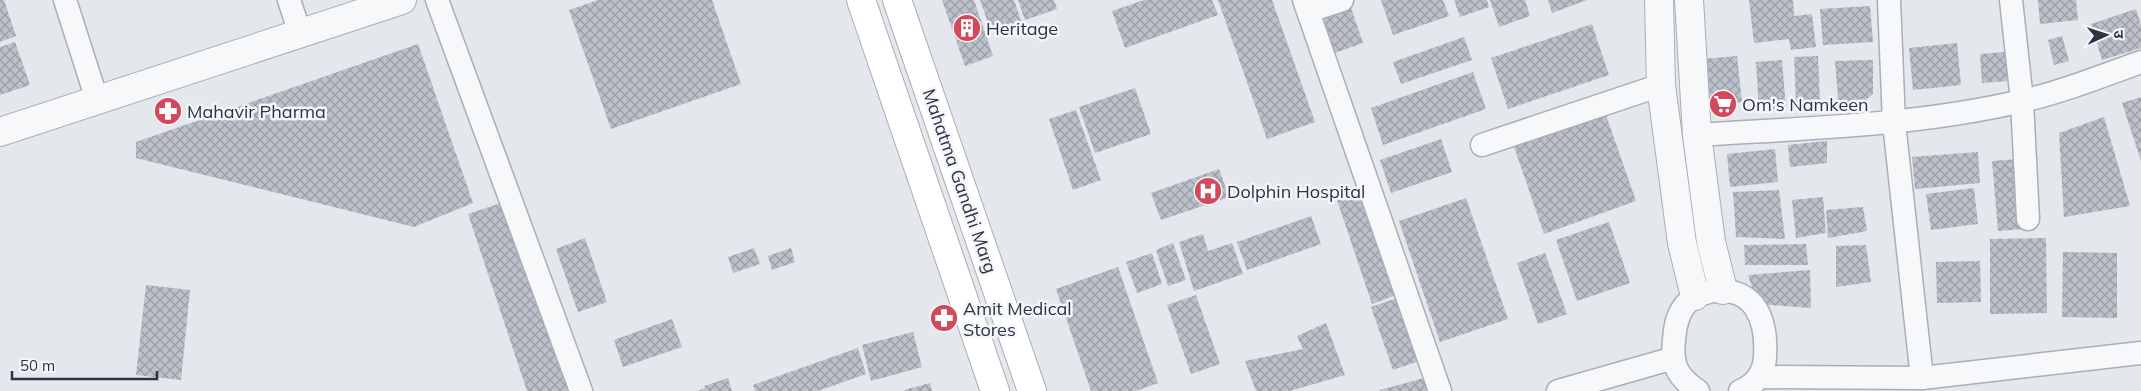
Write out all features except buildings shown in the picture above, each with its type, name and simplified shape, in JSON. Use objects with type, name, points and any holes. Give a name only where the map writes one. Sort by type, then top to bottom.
[{"type":"main road","name":"Mahatma Gandhi Marg","points":[[861,0],[995,391]]},
{"type":"main road","name":"Mahatma Gandhi Marg","points":[[897,0],[1032,391]]},
{"type":"street","points":[[65,0],[97,100]]},
{"type":"street","points":[[289,0],[300,33]]},
{"type":"street","points":[[0,132],[402,0]]},
{"type":"street","points":[[437,0],[582,391]]},
{"type":"street","points":[[1342,0],[1306,6],[1440,391]]},
{"type":"street","points":[[1659,0],[1661,85],[1682,243],[1695,296]]},
{"type":"street","points":[[1689,0],[1697,135],[1711,242],[1723,290]]},
{"type":"street","points":[[1889,0],[1894,123],[1922,378]]},
{"type":"street","points":[[2012,0],[2022,101],[2028,219]]},
{"type":"street","points":[[1697,135],[1894,123],[2022,101],[2097,78],[2141,62]]},
{"type":"street","points":[[1482,145],[1661,85]]},
{"type":"street","points":[[1698,391],[1683,381],[1677,370],[1674,358],[1675,330],[1678,318],[1685,306],[1695,296],[1723,290],[1746,299],[1756,308],[1766,342],[1765,363],[1759,377],[1751,387],[1740,391]]},
{"type":"street","points":[[1759,377],[1922,378],[2141,353]]},
{"type":"street","points":[[1558,391],[1674,358]]},
{"type":"place","name":"Heritage","points":[[967,28]]},
{"type":"place","name":"Om's Namkeen","points":[[1723,104]]},
{"type":"place","name":"Mahavir Pharma","points":[[168,111]]},
{"type":"place","name":"Dolphin Hospital","points":[[1208,191]]},
{"type":"place","name":"Amit Medical Stores","points":[[944,318]]}]
